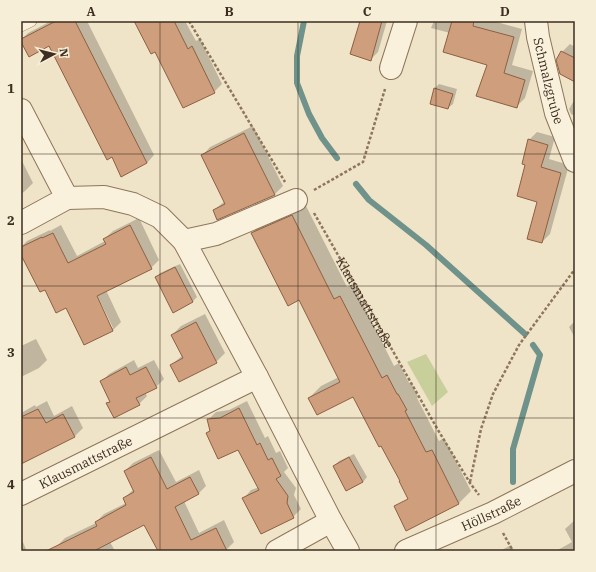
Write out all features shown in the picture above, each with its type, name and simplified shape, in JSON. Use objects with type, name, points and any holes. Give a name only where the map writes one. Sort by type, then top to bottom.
[{"type":"street","points":[[391,68],[406,21]]},
{"type":"street","name":"Schmalzgrube","points":[[536,21],[538,37],[556,113],[575,161]]},
{"type":"street","points":[[21,110],[67,198]]},
{"type":"street","points":[[21,223],[67,198],[104,197],[133,204],[160,217],[184,241],[348,551]]},
{"type":"street","points":[[184,241],[216,234],[296,200]]},
{"type":"street","name":"Klausmattstraße","points":[[21,494],[257,377]]},
{"type":"street","name":"Höllstraße","points":[[406,551],[493,513],[575,471]]},
{"type":"street","points":[[278,551],[332,521]]},
{"type":"lane","points":[[21,26],[31,21]]},
{"type":"path","points":[[189,21],[296,200],[363,162],[391,68]]},
{"type":"path","name":"Klausmattstraße","points":[[296,200],[313,211],[470,483],[493,513]]},
{"type":"path","points":[[470,483],[481,429],[493,394],[519,346],[575,269]]},
{"type":"green space","points":[[426,354],[448,392],[432,406],[407,362]]},
{"type":"building","points":[[56,21],[75,21],[147,163],[121,177],[112,157],[107,160],[49,46],[29,57],[21,42],[21,39]]},
{"type":"building","points":[[134,21],[174,21],[188,49],[192,46],[215,93],[183,108],[155,52],[151,54]]},
{"type":"building","points":[[360,21],[382,21],[371,61],[350,54]]},
{"type":"building","points":[[452,21],[474,21],[473,26],[514,37],[504,73],[525,80],[517,108],[476,96],[487,65],[443,52]]},
{"type":"building","points":[[561,51],[575,58],[575,82],[560,74],[556,60]]},
{"type":"building","points":[[434,88],[453,94],[448,109],[430,104]]},
{"type":"building","points":[[244,133],[275,195],[217,220],[213,210],[225,204],[201,155]]},
{"type":"building","points":[[528,139],[548,145],[541,167],[561,173],[542,243],[527,239],[537,202],[517,196],[525,165],[522,164]]},
{"type":"building","points":[[292,215],[334,299],[340,296],[382,378],[387,375],[407,410],[405,411],[426,452],[432,450],[459,504],[406,531],[394,506],[408,499],[400,481],[381,446],[379,447],[353,397],[317,415],[308,398],[340,382],[299,300],[288,306],[251,233]]},
{"type":"building","points":[[130,225],[152,269],[97,296],[113,331],[84,345],[66,308],[56,313],[45,290],[40,292],[21,255],[21,247],[53,233],[68,263],[106,244],[103,239]]},
{"type":"building","points":[[175,267],[193,302],[173,313],[155,277]]},
{"type":"building","points":[[196,322],[217,363],[179,382],[170,365],[183,358],[171,335]]},
{"type":"building","points":[[126,367],[130,375],[146,367],[157,388],[136,398],[140,405],[114,418],[106,403],[110,402],[100,381]]},
{"type":"building","points":[[239,408],[257,445],[260,443],[268,460],[272,458],[281,476],[276,479],[288,496],[287,503],[294,518],[261,534],[242,498],[259,490],[238,450],[218,459],[206,433],[210,431],[207,419],[220,418]]},
{"type":"building","points":[[38,409],[46,423],[63,414],[75,437],[21,464],[21,417]]},
{"type":"building","points":[[151,457],[167,489],[190,477],[199,494],[175,507],[191,540],[216,528],[227,551],[158,551],[144,525],[94,551],[46,551],[97,526],[95,522],[126,505],[123,498],[134,492],[124,471]]},
{"type":"building","points":[[349,457],[363,482],[346,491],[333,466]]},
{"type":"waterway","points":[[304,21],[297,56],[297,83],[309,114],[322,138],[337,158]]},
{"type":"waterway","points":[[356,184],[369,200],[426,245],[525,334]]},
{"type":"waterway","points":[[513,482],[513,449],[540,355],[533,345]]}]
